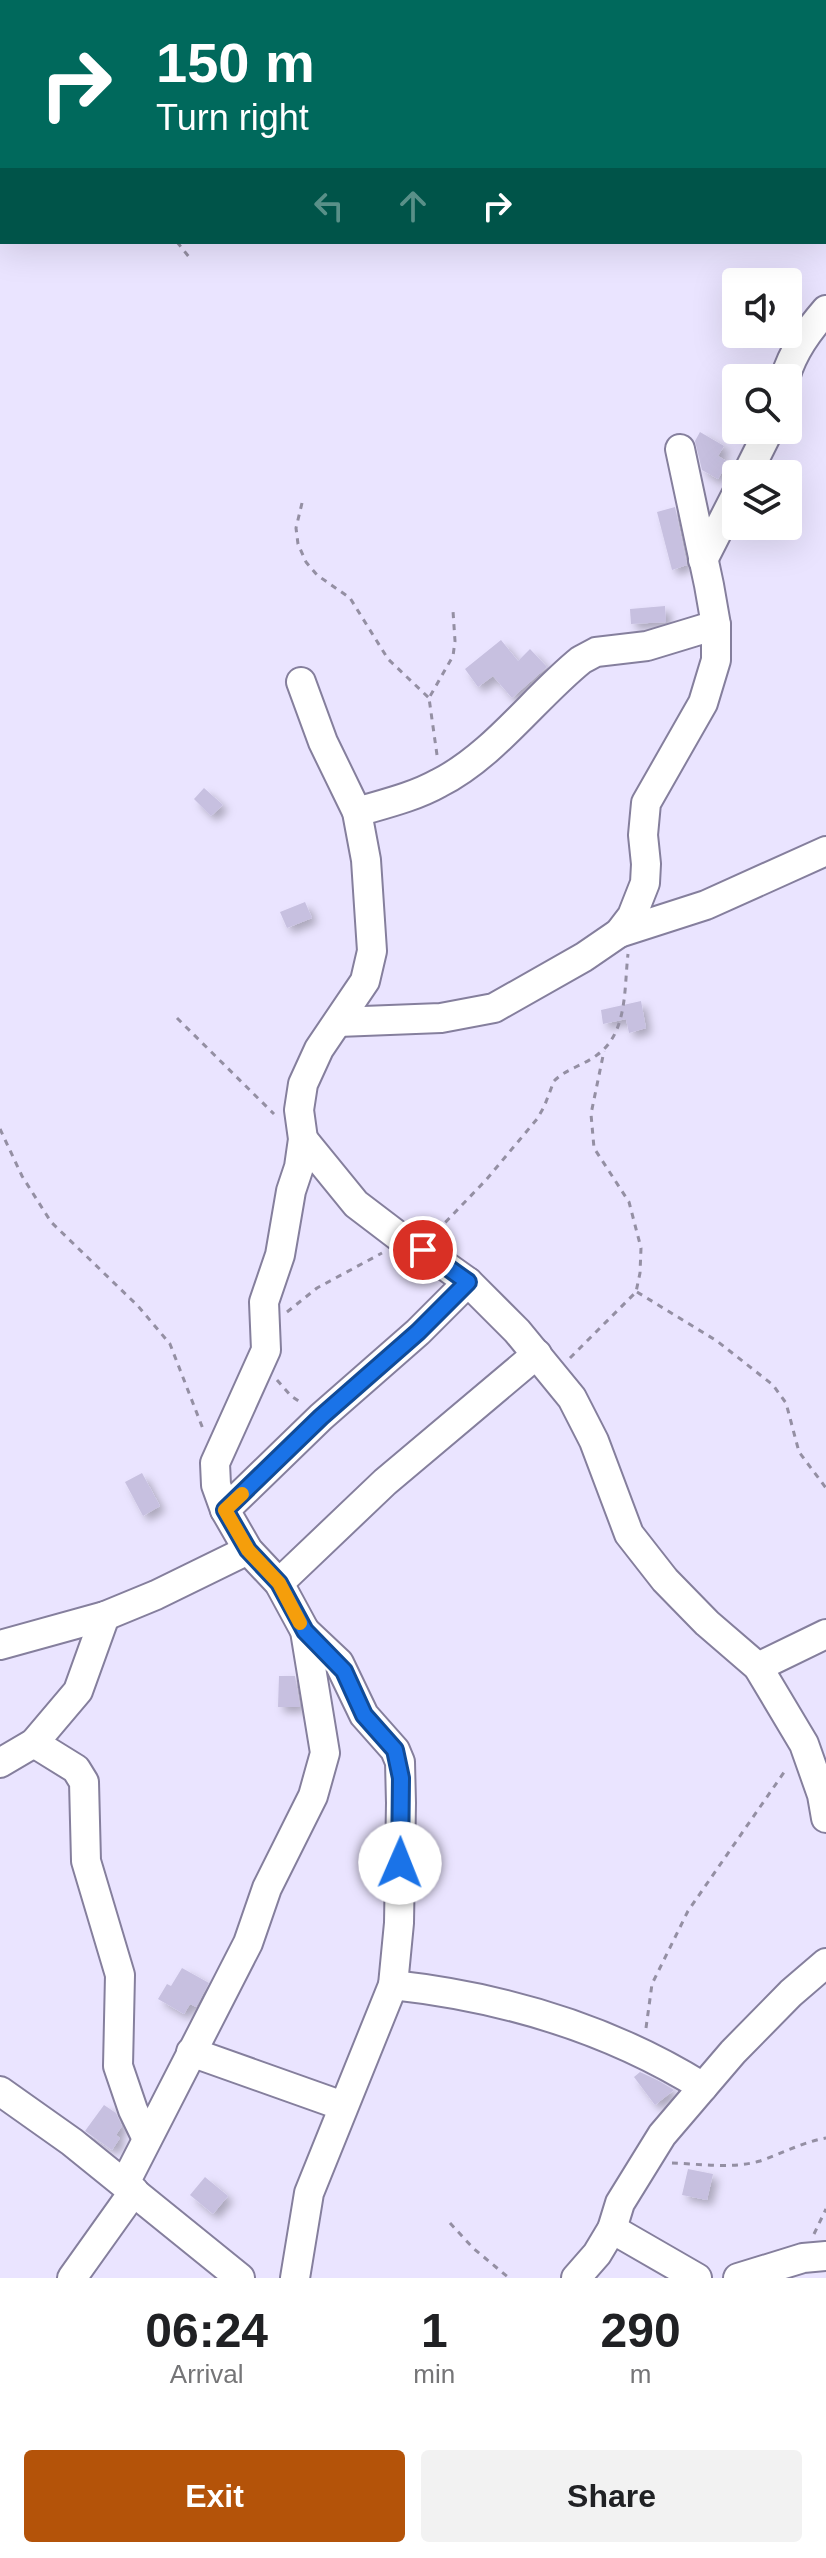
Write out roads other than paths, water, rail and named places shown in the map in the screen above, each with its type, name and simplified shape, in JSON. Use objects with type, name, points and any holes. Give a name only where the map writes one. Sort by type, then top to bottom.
[{"type":"street","points":[[789,364],[809,330],[826,310]]},
{"type":"street","points":[[625,932],[645,883],[643,835],[646,803],[703,703],[716,660],[716,625],[680,449]]},
{"type":"street","points":[[703,560],[722,523]]},
{"type":"street","points":[[357,812],[441,783],[485,751],[581,660],[596,652],[647,646],[716,625]]},
{"type":"street","points":[[295,2278],[309,2193],[393,1985],[399,1923],[400,1762],[387,1738],[364,1715],[339,1663],[305,1631],[279,1583],[248,1550],[225,1510],[216,1485],[215,1463],[266,1343],[264,1302],[280,1255],[302,1147],[299,1110],[303,1084],[319,1049],[365,981],[372,951],[366,860],[357,812],[323,742],[301,682]]},
{"type":"street","points":[[338,1022],[441,1018],[494,1008],[625,932],[706,905],[826,851]]},
{"type":"street","points":[[302,1147],[331,1174],[356,1204],[468,1282],[545,1364],[572,1398],[594,1441],[629,1534],[665,1580],[697,1613],[758,1667],[804,1744],[822,1795],[826,1818]]},
{"type":"street","points":[[225,1510],[468,1282]]},
{"type":"street","points":[[279,1583],[385,1482],[545,1364]]},
{"type":"street","points":[[0,1645],[105,1616],[248,1550]]},
{"type":"street","points":[[0,1763],[34,1743],[78,1691],[105,1616]]},
{"type":"street","points":[[72,2278],[129,2187],[147,2139],[248,1943],[267,1888],[320,1776],[324,1742],[305,1631]]},
{"type":"street","points":[[758,1667],[826,1634]]},
{"type":"street","points":[[34,1743],[76,1769],[84,1782],[86,1861],[120,1975],[118,2066],[147,2139]]},
{"type":"street","points":[[576,2278],[597,2254],[612,2229],[620,2203],[662,2135],[733,2052],[791,1993],[826,1963]]},
{"type":"street","points":[[393,1985],[451,1991],[512,2006],[601,2036],[648,2056],[703,2087]]},
{"type":"street","points":[[191,2052],[343,2106]]},
{"type":"street","points":[[0,2091],[129,2187],[240,2278]]},
{"type":"street","points":[[612,2229],[697,2278]]},
{"type":"street","points":[[738,2278],[803,2258],[826,2256]]}]
